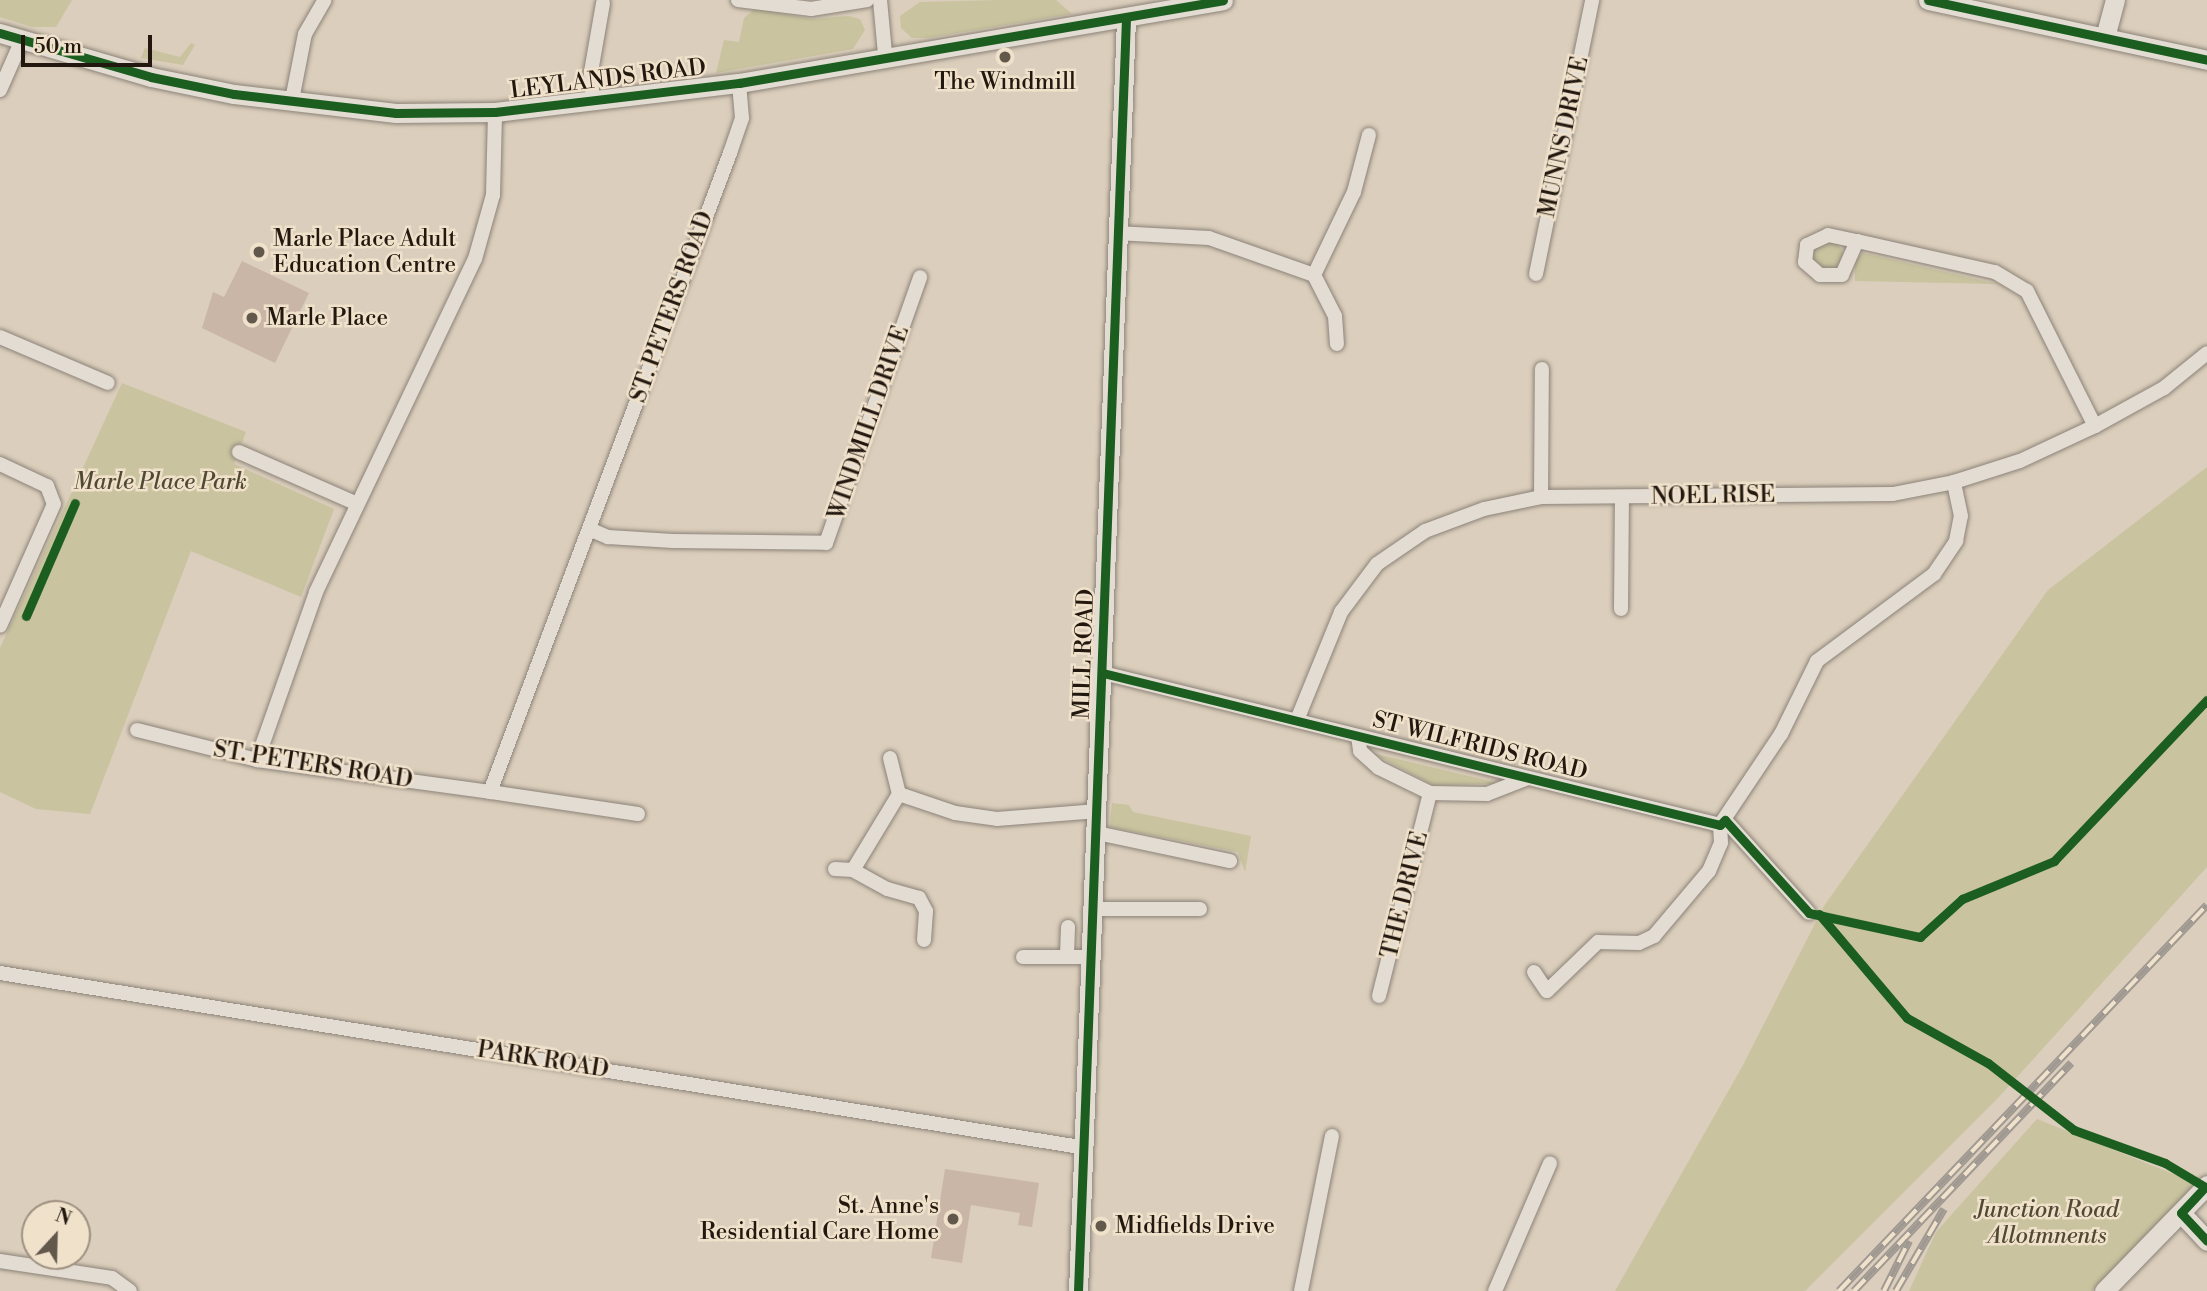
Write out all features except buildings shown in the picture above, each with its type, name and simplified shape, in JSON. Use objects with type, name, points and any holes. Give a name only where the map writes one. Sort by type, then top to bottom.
[{"type":"street","points":[[292,100],[305,34],[325,0]]},
{"type":"street","points":[[738,0],[811,9],[867,0]]},
{"type":"street","points":[[880,0],[886,54]]},
{"type":"street","name":"LEYLANDS ROAD","points":[[0,33],[151,77],[292,100],[397,113],[495,112],[593,103],[739,83],[886,54],[1131,12],[1223,0]]},
{"type":"street","name":"MUNNS DRIVE","points":[[1536,274],[1592,0]]},
{"type":"street","points":[[1928,0],[2207,60]]},
{"type":"street","points":[[2105,37],[2115,0]]},
{"type":"street","points":[[593,103],[591,72],[603,3]]},
{"type":"street","name":"MILL ROAD","points":[[1078,1291],[1096,909],[1116,233],[1131,12]]},
{"type":"street","points":[[0,90],[22,40]]},
{"type":"street","name":"ST. PETERS ROAD","points":[[490,792],[742,118],[739,83]]},
{"type":"street","points":[[257,760],[303,623],[355,503],[419,384],[475,259],[493,195],[495,112]]},
{"type":"street","points":[[1314,275],[1354,192],[1369,135]]},
{"type":"street","points":[[1116,233],[1209,237],[1314,275],[1335,316],[1337,344]]},
{"type":"street","points":[[1857,241],[2013,280],[2040,311],[2095,426]]},
{"type":"street","name":"WINDMILL DRIVE","points":[[589,530],[608,537],[673,541],[826,543],[920,277]]},
{"type":"street","points":[[0,337],[108,383]]},
{"type":"street","name":"NOEL RISE","points":[[1297,720],[1341,612],[1377,564],[1426,531],[1484,509],[1541,497],[1893,494],[1954,482],[2020,461],[2095,426],[2164,388],[2207,353]]},
{"type":"street","points":[[1541,497],[1542,369]]},
{"type":"street","points":[[239,453],[355,503]]},
{"type":"street","points":[[0,464],[38,480],[54,504],[0,626]]},
{"type":"street","points":[[1534,972],[1548,991],[1598,942],[1639,943],[1654,936],[1709,871],[1721,843],[1723,822],[1780,734],[1817,661],[1934,574],[1956,541],[1961,516],[1954,482]]},
{"type":"street","points":[[1621,609],[1622,498]]},
{"type":"street","name":"ST WILFRIDS ROAD","points":[[1103,673],[1528,778],[1723,822]]},
{"type":"street","name":"ST. PETERS ROAD","points":[[137,730],[257,760],[638,814]]},
{"type":"street","name":"ST WILFRIDS ROAD","points":[[1358,736],[1360,751],[1378,768],[1430,793],[1487,794],[1528,778]]},
{"type":"street","points":[[853,870],[899,793],[891,758]]},
{"type":"street","points":[[899,793],[955,813],[997,819],[1098,811]]},
{"type":"street","name":"THE DRIVE","points":[[1379,996],[1430,793]]},
{"type":"street","points":[[1723,822],[1809,913]]},
{"type":"street","points":[[1097,833],[1230,861]]},
{"type":"street","points":[[835,869],[853,870],[887,889],[919,898],[926,911],[924,940]]},
{"type":"street","points":[[1096,909],[1200,909]]},
{"type":"street","points":[[1067,957],[1068,927]]},
{"type":"street","points":[[1023,957],[1093,957]]},
{"type":"street","name":"PARK ROAD","points":[[0,973],[1086,1148]]},
{"type":"street","points":[[1301,1291],[1332,1136]]},
{"type":"street","points":[[1495,1291],[1550,1163]]},
{"type":"street","points":[[2104,1291],[2207,1185]]},
{"type":"street","points":[[2181,1213],[2207,1241]]},
{"type":"street","points":[[0,1261],[112,1278],[130,1291]]},
{"type":"green space","points":[[0,0],[72,0],[56,27],[32,27],[0,17]]},
{"type":"green space","points":[[1056,0],[1072,14],[928,38],[912,38],[901,28],[900,16],[920,2]]},
{"type":"green space","points":[[755,9],[812,19],[848,16],[860,19],[865,30],[853,49],[716,73],[724,40],[739,42],[744,18]]},
{"type":"green space","points":[[191,43],[195,45],[183,65],[141,58],[145,48],[180,57]]},
{"type":"green space","points":[[1828,241],[1839,245],[1843,256],[1839,267],[1828,271],[1817,267],[1813,256],[1817,245]]},
{"type":"green space","points":[[1863,253],[1997,284],[1855,281],[1855,259]]},
{"type":"green space","name":"Marle Place Park","points":[[122,383],[246,432],[234,464],[334,509],[301,597],[191,551],[90,814],[36,809],[0,792],[0,648]]},
{"type":"green space","points":[[2207,467],[2207,867],[1998,1098],[1805,1291],[1615,1291],[1742,1067],[1824,906],[2048,590]]},
{"type":"green space","points":[[1372,753],[1502,784],[1433,785]]},
{"type":"green space","points":[[1112,803],[1129,805],[1133,812],[1251,836],[1245,872],[1238,852],[1110,827]]},
{"type":"green space","name":"Junction Road Allotmnents","points":[[2037,1119],[2198,1184],[2092,1291],[1909,1291],[1936,1232]]},
{"type":"railway","points":[[1839,1291],[2207,905]]},
{"type":"railway","points":[[1854,1291],[2071,1063]]},
{"type":"railway","points":[[1896,1291],[1944,1209]]},
{"type":"railway","points":[[1884,1291],[1909,1241]]},
{"type":"cycle path","points":[[0,33],[151,77],[234,94],[396,113],[495,112],[739,83],[1223,0]]},
{"type":"cycle path","points":[[1928,0],[2207,60]]},
{"type":"cycle path","points":[[1078,1291],[1126,19]]},
{"type":"cycle path","points":[[26,616],[75,503]]},
{"type":"cycle path","points":[[1103,673],[1720,825],[1725,820],[1809,913],[1920,937],[1962,899],[2054,861],[2207,700]]},
{"type":"cycle path","points":[[1819,914],[1907,1018],[1988,1063],[2074,1130],[2165,1163],[2205,1187],[2181,1213],[2207,1241]]},
{"type":"place","name":"The Windmill","points":[[1005,57]]},
{"type":"place","name":"Marle Place Adult Education Centre","points":[[259,252]]},
{"type":"place","name":"Marle Place","points":[[252,318]]},
{"type":"place","name":"St. Anne's Residential Care Home","points":[[953,1219]]},
{"type":"place","name":"Midfields Drive","points":[[1101,1226]]}]
